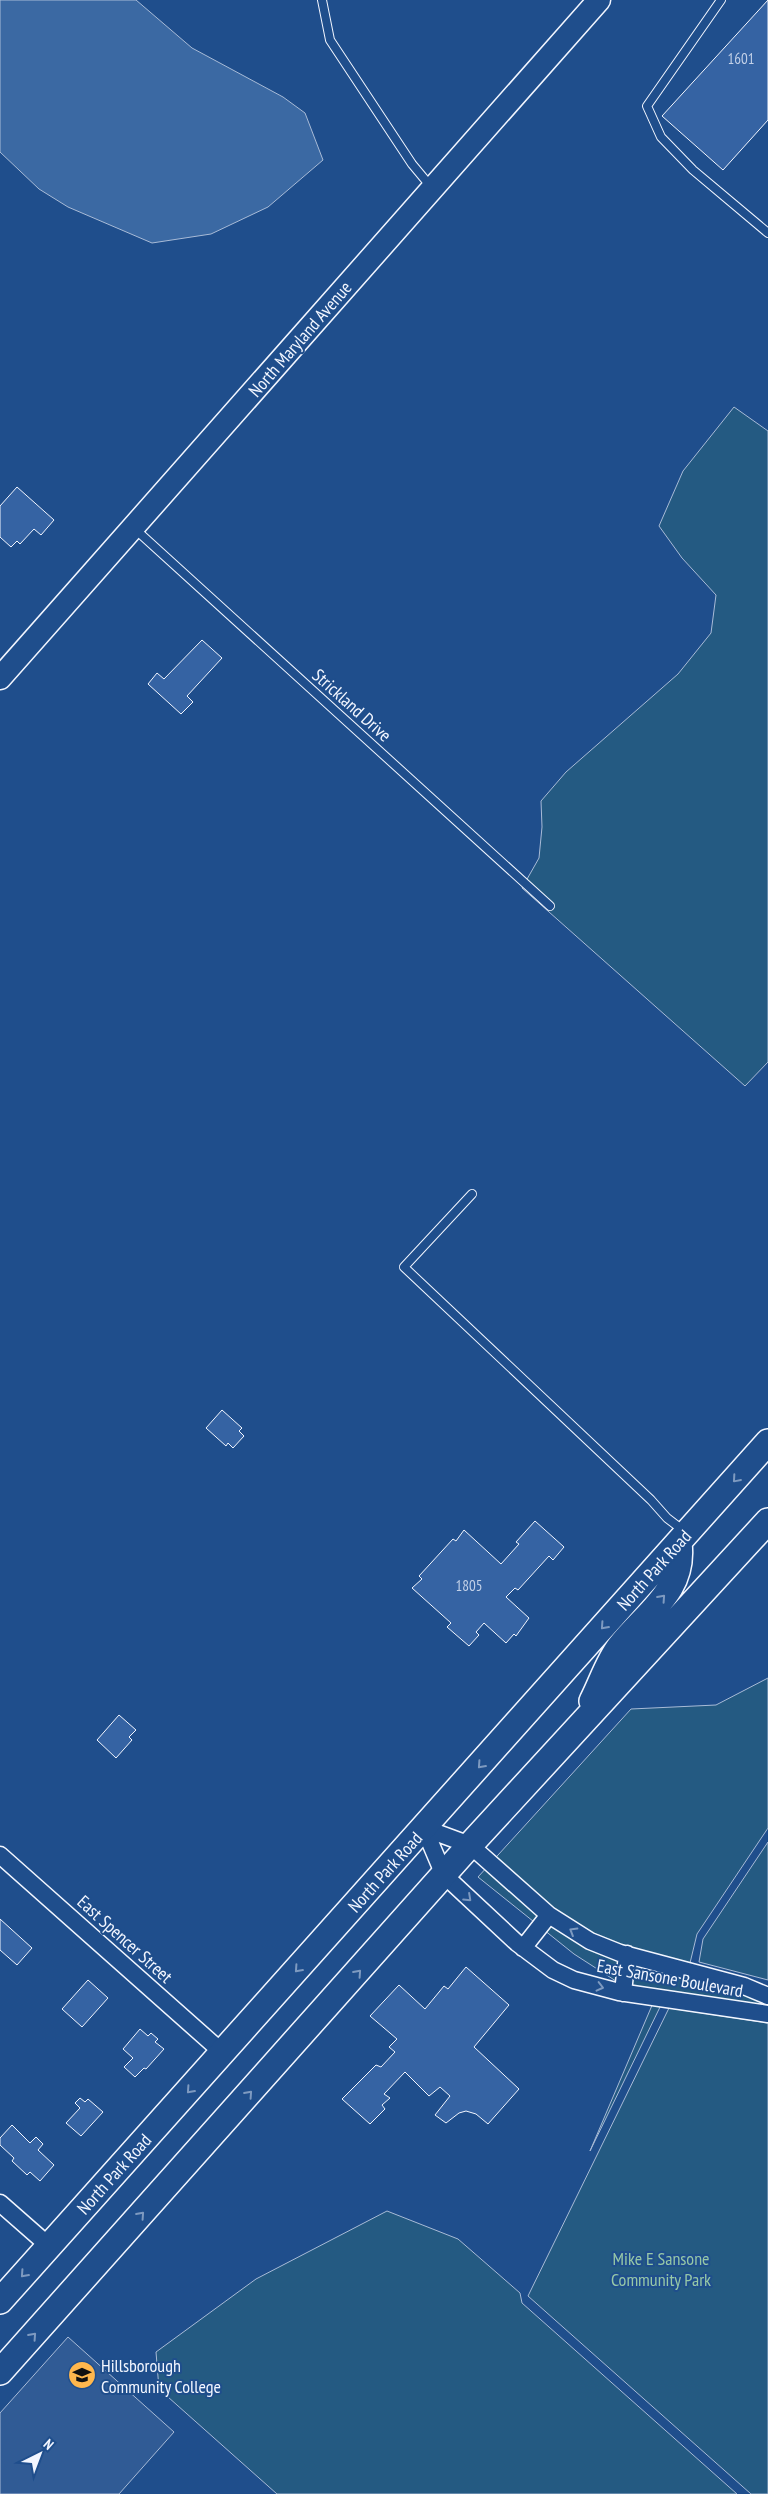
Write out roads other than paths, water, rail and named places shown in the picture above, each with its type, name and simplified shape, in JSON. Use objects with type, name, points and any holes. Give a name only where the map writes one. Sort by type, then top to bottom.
[{"type":"main road","name":"North Park Road","points":[[0,2301],[768,1442]]},
{"type":"main road","points":[[0,2372],[470,1845],[768,1521]]},
{"type":"main road","points":[[580,1726],[619,1647],[671,1589],[681,1560],[683,1538]]},
{"type":"street","name":"North Maryland Avenue","points":[[0,678],[599,0]]},
{"type":"street","name":"East Sansone Boulevard","points":[[424,1828],[470,1845],[550,1916],[590,1941],[627,1954],[744,1986],[768,1996]]},
{"type":"street","name":"East Sansone Boulevard","points":[[424,1828],[444,1876],[523,1948],[553,1970],[574,1980],[623,1992],[768,2014]]},
{"type":"street","name":"East Spencer Street","points":[[0,1855],[222,2053]]},
{"type":"street","points":[[523,1948],[550,1916]]},
{"type":"street","points":[[623,1992],[627,1954]]},
{"type":"street","points":[[0,2203],[49,2246]]},
{"type":"lane","points":[[316,0],[322,4],[330,40],[412,164],[432,188]]},
{"type":"lane","points":[[721,0],[647,106],[660,137],[700,176],[768,233]]},
{"type":"lane","name":"Strickland Drive","points":[[133,527],[550,906]]},
{"type":"lane","points":[[472,1194],[404,1267],[651,1500],[683,1538]]},
{"type":"place","name":"Hillsborough Community College","points":[[82,2375]]},
{"type":"park label","name":"Mike E Sansone Community Park","points":[[661,2268]]}]
